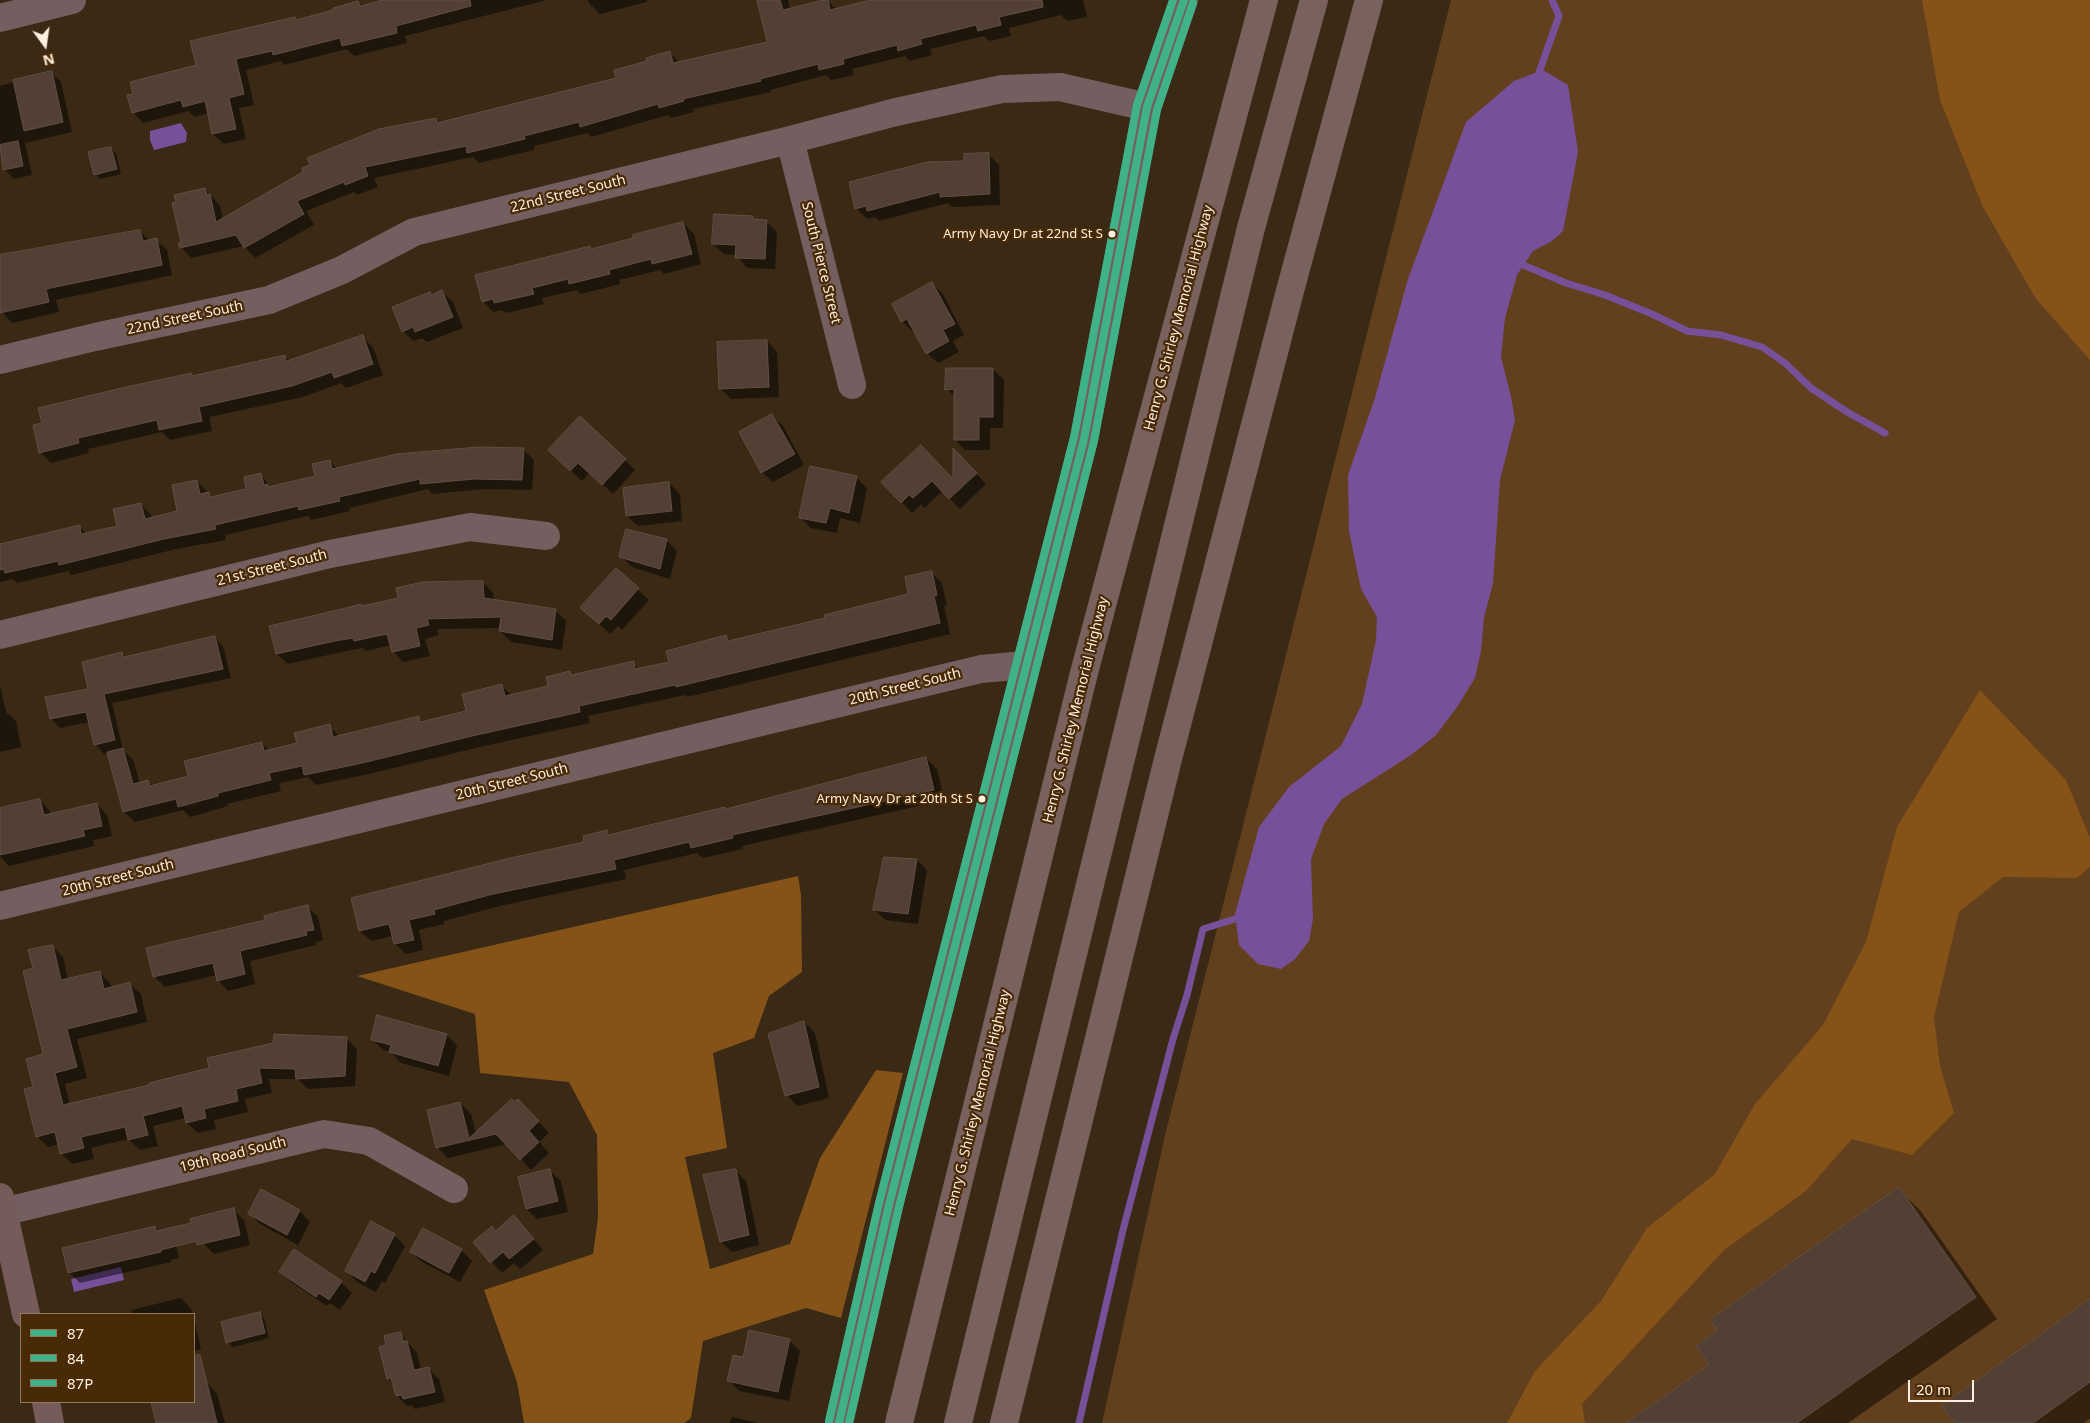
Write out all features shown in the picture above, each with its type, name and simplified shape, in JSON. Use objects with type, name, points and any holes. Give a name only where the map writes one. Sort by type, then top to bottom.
[{"type":"highway","name":"Henry G. Shirley Memorial Highway","points":[[899,1423],[1084,674],[1264,0]]},
{"type":"highway","points":[[958,1423],[1251,228],[1314,0]]},
{"type":"highway","points":[[1004,1423],[1171,750],[1291,288],[1369,0]]},
{"type":"main road","points":[[2,1204],[26,1313]]},
{"type":"main road","points":[[46,1403],[50,1423]]},
{"type":"street","points":[[839,1423],[889,1206],[1084,439],[1147,107],[1184,0]]},
{"type":"street","points":[[0,18],[66,1]]},
{"type":"street","name":"22nd Street South","points":[[0,360],[95,337],[268,300],[342,270],[414,232],[790,140],[896,112],[1002,89],[1060,87],[1147,107]]},
{"type":"street","name":"South Pierce Street","points":[[790,140],[852,385]]},
{"type":"street","name":"21st Street South","points":[[0,635],[330,554],[470,527],[546,536]]},
{"type":"street","name":"20th Street South","points":[[0,906],[981,669],[1025,665]]},
{"type":"street","name":"19th Road South","points":[[2,1204],[324,1134],[369,1141],[454,1189]]},
{"type":"shaded area","points":[[1451,0],[2090,0],[2090,1423],[1102,1423],[1165,1135]]},
{"type":"shaded area","points":[[1922,0],[2090,0],[2090,360],[2036,299],[1983,207],[1940,100]]},
{"type":"shaded area","points":[[1543,70],[1568,85],[1578,152],[1563,231],[1552,241],[1533,251],[1517,275],[1505,318],[1501,357],[1515,420],[1500,480],[1493,583],[1484,618],[1481,651],[1475,678],[1457,707],[1436,735],[1411,755],[1342,799],[1324,824],[1311,859],[1313,919],[1309,941],[1295,959],[1281,969],[1258,964],[1239,945],[1235,914],[1259,827],[1289,787],[1341,746],[1362,704],[1376,640],[1377,617],[1361,589],[1349,531],[1348,475],[1374,401],[1408,279],[1466,122],[1514,81]]},
{"type":"shaded area","points":[[181,123],[187,133],[186,142],[154,150],[150,140],[150,131]]},
{"type":"shaded area","points":[[1980,690],[2066,780],[2090,838],[2090,867],[2077,878],[2003,877],[1959,912],[1934,1017],[1940,1066],[1954,1113],[1912,1155],[1852,1139],[1806,1191],[1724,1250],[1582,1404],[1585,1423],[1507,1423],[1535,1371],[1601,1301],[1647,1228],[1715,1174],[1755,1104],[1823,1025],[1866,942],[1897,827]]},
{"type":"shaded area","points":[[798,876],[801,895],[802,972],[769,996],[754,1038],[713,1053],[727,1148],[685,1157],[710,1269],[790,1244],[820,1158],[876,1070],[903,1073],[841,1318],[806,1308],[703,1341],[691,1418],[684,1423],[524,1423],[517,1382],[484,1290],[593,1254],[598,1218],[597,1135],[569,1082],[480,1073],[475,1014],[357,976]]},
{"type":"shaded area","points":[[121,1267],[124,1280],[74,1292],[71,1279]]},
{"type":"building","points":[[383,0],[470,0],[471,6],[396,26],[397,33],[342,46],[340,38],[273,55],[272,51],[236,59],[244,94],[229,98],[236,129],[212,134],[205,101],[183,107],[181,100],[132,113],[127,95],[133,94],[130,82],[196,65],[190,41],[295,17],[296,20],[358,1],[360,6]]},
{"type":"building","points":[[757,0],[780,0],[783,10],[823,0],[828,0],[830,10],[870,0],[1042,0],[1043,7],[999,17],[1001,25],[978,31],[976,25],[920,39],[922,44],[898,51],[897,45],[843,59],[844,64],[819,70],[818,64],[760,79],[761,81],[683,99],[684,101],[659,108],[658,104],[580,127],[579,122],[524,136],[525,139],[467,153],[466,146],[365,167],[368,176],[345,185],[344,182],[297,201],[304,214],[244,248],[236,235],[180,248],[178,244],[181,242],[172,203],[176,202],[174,195],[205,188],[207,195],[210,194],[216,222],[303,172],[302,168],[310,165],[307,158],[379,129],[436,118],[437,123],[616,78],[614,70],[647,61],[646,58],[670,51],[673,63],[767,42]]},
{"type":"building","points":[[52,71],[63,122],[24,131],[13,80]]},
{"type":"building","points":[[18,141],[23,166],[3,170],[0,145]]},
{"type":"building","points":[[111,147],[117,169],[94,175],[88,152]]},
{"type":"building","points":[[989,153],[990,194],[940,197],[940,192],[867,211],[866,206],[855,209],[849,182],[927,162],[964,161],[964,154]]},
{"type":"building","points":[[714,214],[753,216],[753,219],[767,220],[765,259],[735,258],[736,245],[712,244]]},
{"type":"building","points":[[683,222],[692,254],[652,264],[651,259],[609,270],[610,274],[569,284],[568,279],[532,288],[534,294],[494,303],[493,299],[482,302],[475,275],[590,246],[591,249],[633,238],[633,235]]},
{"type":"building","points":[[140,230],[143,241],[157,238],[162,265],[46,289],[49,302],[0,313],[0,255]]},
{"type":"building","points":[[932,282],[955,324],[943,330],[949,341],[926,354],[907,319],[901,322],[892,304]]},
{"type":"building","points":[[442,290],[453,317],[415,332],[413,327],[402,332],[392,307],[430,292],[431,295]]},
{"type":"building","points":[[363,335],[373,364],[334,378],[332,372],[292,386],[199,407],[202,421],[159,430],[157,420],[78,438],[79,443],[39,453],[33,425],[42,423],[38,408],[126,387],[192,373],[192,376],[285,355],[286,361]]},
{"type":"building","points":[[767,340],[769,387],[719,389],[717,342]]},
{"type":"building","points":[[946,368],[993,368],[993,417],[979,417],[979,440],[954,440],[954,389],[945,390]]},
{"type":"building","points":[[772,414],[795,454],[761,473],[739,432]]},
{"type":"building","points":[[580,416],[626,459],[602,485],[578,463],[570,471],[548,450]]},
{"type":"building","points":[[921,445],[953,479],[953,448],[977,473],[949,499],[932,481],[913,498],[909,495],[901,503],[881,482]]},
{"type":"building","points":[[479,447],[524,448],[522,480],[474,479],[420,484],[420,479],[339,497],[340,501],[299,510],[298,506],[215,525],[216,529],[164,539],[59,565],[58,561],[5,573],[4,569],[0,570],[0,544],[80,525],[81,534],[117,526],[113,509],[141,503],[145,519],[177,511],[172,485],[197,480],[200,494],[209,492],[210,497],[246,489],[244,477],[261,473],[264,485],[268,484],[268,487],[315,476],[312,464],[330,460],[332,469],[397,454]]},
{"type":"building","points":[[810,466],[857,476],[849,513],[830,508],[826,523],[799,518]]},
{"type":"building","points":[[669,482],[672,511],[626,516],[623,488]]},
{"type":"building","points":[[626,529],[667,539],[660,569],[619,557]]},
{"type":"building","points":[[616,568],[639,588],[611,620],[606,616],[599,624],[580,608]]},
{"type":"building","points":[[932,571],[937,595],[934,596],[940,623],[676,687],[675,685],[579,706],[580,712],[358,764],[304,775],[302,766],[269,773],[271,780],[218,793],[218,796],[178,807],[176,799],[123,812],[107,752],[123,748],[133,784],[148,780],[150,786],[188,776],[184,761],[262,742],[264,751],[297,743],[294,733],[330,724],[333,737],[419,716],[420,722],[466,711],[462,694],[502,684],[505,696],[548,686],[546,677],[570,671],[571,675],[634,661],[635,669],[669,662],[666,651],[726,635],[728,641],[825,618],[824,615],[908,594],[905,577]]},
{"type":"building","points":[[483,581],[484,598],[556,609],[552,640],[499,631],[501,617],[427,619],[429,625],[416,628],[420,646],[392,652],[387,634],[354,641],[353,638],[335,641],[276,654],[269,626],[361,604],[362,606],[398,598],[396,588],[423,582]]},
{"type":"building","points":[[215,636],[223,669],[104,694],[115,740],[94,745],[86,712],[50,719],[45,697],[88,689],[82,662],[122,652],[123,657]]},
{"type":"building","points":[[926,757],[934,790],[732,835],[733,838],[691,848],[689,842],[614,860],[616,869],[493,894],[434,910],[435,914],[409,920],[414,940],[394,944],[389,924],[359,931],[351,898],[510,858],[584,842],[583,836],[607,830],[608,835],[725,807],[725,809]]},
{"type":"building","points":[[40,799],[44,815],[97,803],[102,826],[83,830],[85,836],[0,855],[0,808]]},
{"type":"building","points":[[884,857],[917,859],[908,914],[873,910]]},
{"type":"building","points":[[308,905],[314,930],[306,931],[307,935],[240,951],[245,974],[217,981],[213,963],[153,977],[146,948],[265,920],[264,916]]},
{"type":"building","points":[[53,945],[61,980],[100,971],[104,989],[130,982],[137,1012],[67,1029],[77,1067],[55,1073],[63,1105],[149,1085],[149,1083],[209,1068],[207,1058],[273,1043],[274,1034],[347,1037],[345,1076],[296,1079],[295,1069],[259,1068],[262,1083],[236,1089],[238,1101],[204,1109],[206,1118],[186,1123],[182,1106],[143,1116],[148,1135],[128,1140],[125,1127],[81,1137],[84,1148],[60,1154],[55,1132],[36,1137],[24,1089],[33,1087],[26,1059],[43,1054],[23,971],[33,968],[28,950]]},
{"type":"building","points":[[377,1015],[447,1034],[438,1066],[389,1052],[391,1045],[371,1040]]},
{"type":"building","points":[[804,1021],[819,1087],[785,1096],[768,1034]]},
{"type":"building","points":[[512,1099],[514,1102],[518,1099],[539,1121],[529,1131],[539,1142],[520,1160],[496,1134],[436,1148],[427,1110],[460,1102],[469,1138]]},
{"type":"building","points":[[550,1169],[558,1201],[526,1209],[518,1177]]},
{"type":"building","points":[[736,1169],[749,1235],[720,1242],[703,1175]]},
{"type":"building","points":[[1899,1187],[1976,1297],[1797,1423],[1626,1423],[1709,1365],[1696,1346],[1718,1330],[1710,1320]]},
{"type":"building","points":[[261,1189],[300,1210],[287,1235],[248,1214]]},
{"type":"building","points":[[234,1208],[240,1235],[197,1245],[196,1241],[161,1250],[161,1252],[68,1273],[62,1248],[155,1226],[156,1231],[191,1223],[190,1219]]},
{"type":"building","points":[[514,1215],[534,1239],[509,1259],[503,1252],[490,1263],[473,1242],[492,1226],[495,1231]]},
{"type":"building","points":[[371,1221],[395,1234],[375,1273],[371,1271],[365,1282],[345,1271]]},
{"type":"building","points":[[423,1228],[462,1249],[449,1273],[410,1252]]},
{"type":"building","points":[[294,1249],[342,1281],[329,1300],[319,1293],[316,1297],[279,1272]]},
{"type":"building","points":[[2090,1299],[2090,1382],[2033,1423],[1955,1423],[1942,1406]]},
{"type":"building","points":[[260,1312],[265,1333],[226,1343],[221,1322]]},
{"type":"building","points":[[749,1330],[790,1339],[778,1392],[727,1381],[733,1355],[743,1357]]},
{"type":"building","points":[[401,1332],[403,1341],[407,1341],[414,1370],[429,1367],[435,1392],[403,1399],[402,1395],[396,1396],[391,1378],[387,1379],[379,1347],[386,1345],[384,1336]]},
{"type":"building","points":[[200,1355],[217,1423],[156,1423],[151,1403],[195,1403],[195,1356]]},
{"type":"waterway","points":[[1537,78],[1559,16],[1552,0]]},
{"type":"waterway","points":[[1516,262],[1566,283],[1605,295],[1687,331],[1721,335],[1762,347],[1785,363],[1811,388],[1847,412],[1885,433]]},
{"type":"waterway","points":[[1079,1423],[1123,1230],[1203,929],[1244,916]]},
{"type":"transit line","name":"87P","points":[[829,1421],[879,1203],[1074,437],[1137,105],[1173,0]]},
{"type":"transit line","name":"87","points":[[839,1423],[889,1205],[1084,439],[1147,107],[1184,0]]},
{"type":"transit line","name":"84","points":[[849,1423],[899,1207],[1094,441],[1157,110],[1193,3]]},
{"type":"place","name":"Army Navy Dr at 22nd St S","points":[[1112,234]]},
{"type":"place","name":"Army Navy Dr at 20th St S","points":[[982,799]]}]
